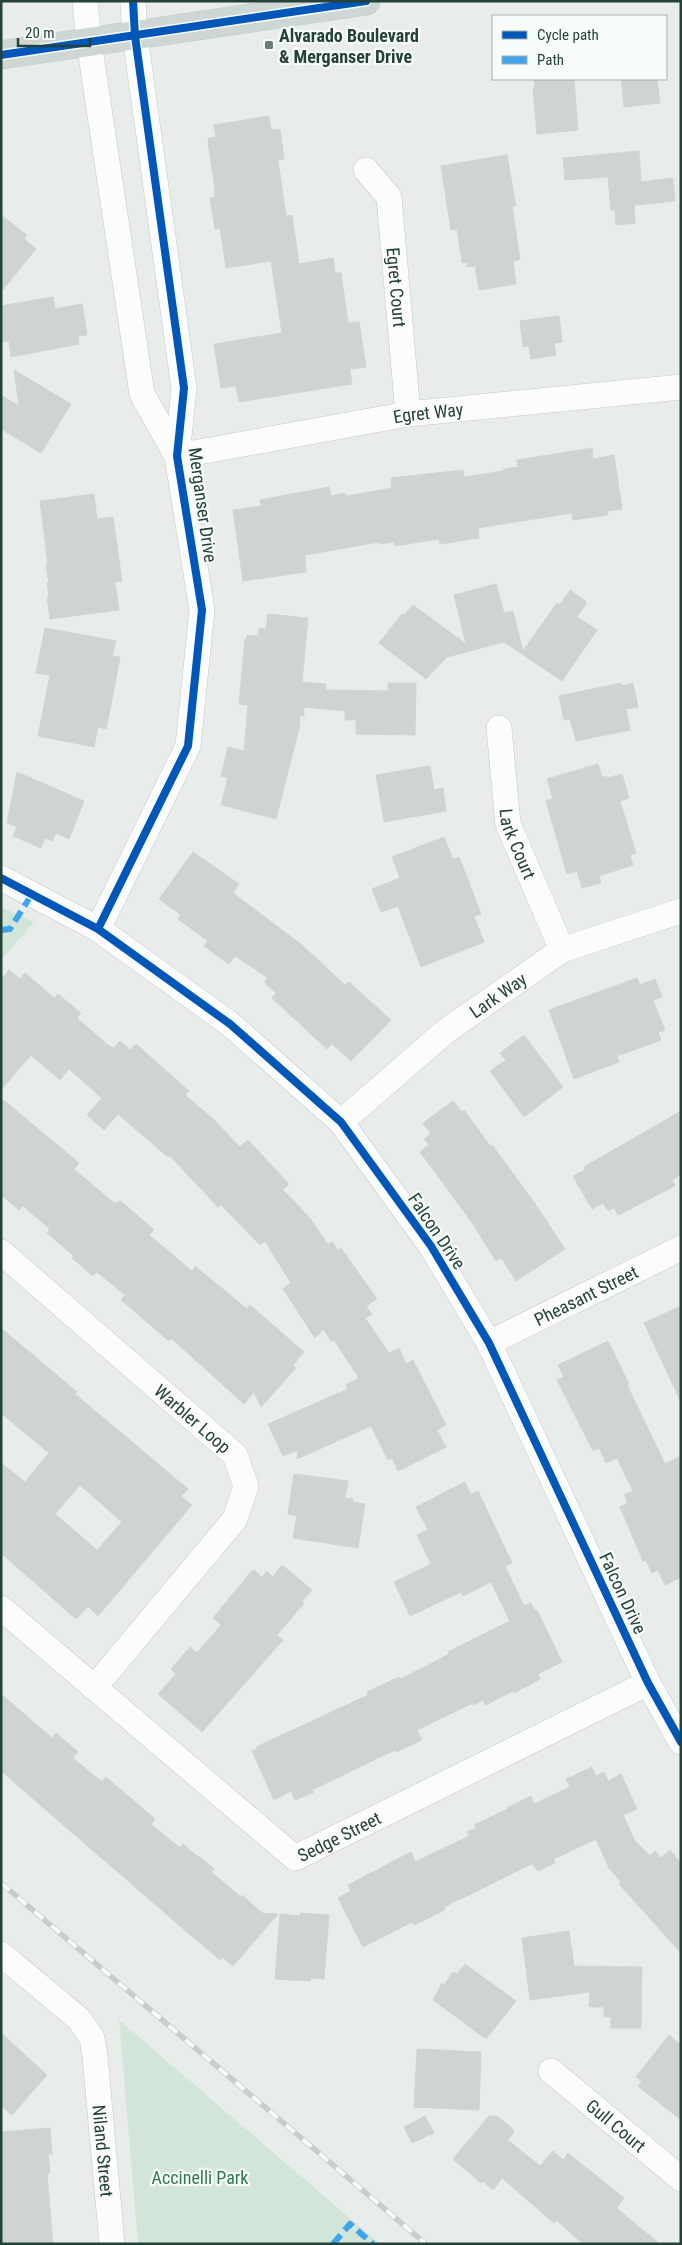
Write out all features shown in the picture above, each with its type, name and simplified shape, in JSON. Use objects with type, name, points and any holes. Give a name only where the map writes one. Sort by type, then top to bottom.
[{"type":"main road","points":[[1,55],[366,1]]},
{"type":"street","name":"Merganser Drive","points":[[85,1],[89,42],[142,394],[178,456]]},
{"type":"street","name":"Merganser Drive","points":[[98,929],[188,746],[202,610],[178,456],[184,388],[135,36],[133,1]]},
{"type":"street","name":"Egret Court","points":[[366,170],[389,197],[408,414]]},
{"type":"street","name":"Egret Way","points":[[178,456],[408,414],[681,387]]},
{"type":"street","name":"Lark Court","points":[[499,728],[508,824],[562,950]]},
{"type":"street","name":"Falcon Drive","points":[[1,878],[98,929],[230,1024],[342,1122],[431,1246],[489,1343],[648,1683],[681,1742]]},
{"type":"street","name":"Lark Way","points":[[342,1122],[446,1031],[562,950],[681,911]]},
{"type":"street","name":"Pheasant Street","points":[[489,1343],[681,1248]]},
{"type":"street","name":"Warbler Loop","points":[[1,1252],[235,1455],[246,1486],[235,1519],[94,1688]]},
{"type":"street","name":"Sedge Street","points":[[1,1608],[295,1858],[648,1683]]},
{"type":"street","name":"Niland Street","points":[[1,1954],[78,2019],[92,2038],[112,2244]]},
{"type":"street","name":"Gull Court","points":[[551,2071],[681,2179]]},
{"type":"green space","points":[[1,907],[34,922],[1,960]]},
{"type":"green space","name":"Accinelli Park","points":[[119,2020],[380,2244],[138,2244]]},
{"type":"building","points":[[534,80],[574,80],[578,130],[537,134],[533,88],[535,87]]},
{"type":"building","points":[[621,80],[657,80],[660,103],[624,107]]},
{"type":"building","points":[[269,116],[271,130],[280,129],[284,159],[278,160],[286,216],[292,215],[299,264],[333,258],[335,273],[341,273],[348,323],[359,322],[366,367],[350,369],[352,384],[239,402],[236,386],[221,388],[214,344],[282,333],[271,261],[226,268],[220,228],[215,229],[210,198],[215,197],[215,189],[208,142],[209,138],[216,137],[214,125]]},
{"type":"building","points":[[639,151],[641,182],[673,178],[675,201],[635,205],[635,223],[616,225],[615,210],[611,210],[608,177],[565,180],[563,158]]},
{"type":"building","points":[[507,155],[516,206],[512,206],[520,259],[513,261],[516,284],[479,290],[475,266],[467,267],[467,262],[462,263],[457,229],[451,230],[441,166]]},
{"type":"building","points":[[1,215],[27,235],[24,239],[36,249],[1,292]]},
{"type":"building","points":[[53,297],[55,309],[82,304],[87,335],[78,336],[79,344],[11,357],[9,341],[1,342],[1,306]]},
{"type":"building","points":[[559,316],[562,342],[554,343],[556,355],[531,359],[529,346],[523,347],[520,321]]},
{"type":"building","points":[[14,370],[71,404],[41,453],[1,429],[1,395],[19,406]]},
{"type":"building","points":[[592,448],[593,459],[614,455],[622,509],[607,511],[608,515],[573,520],[572,513],[478,528],[479,538],[440,544],[439,539],[395,546],[394,542],[380,544],[379,542],[305,555],[306,572],[243,581],[233,510],[261,506],[260,500],[329,487],[331,496],[345,493],[346,496],[392,488],[391,478],[463,470],[464,477],[503,471],[503,469],[518,467],[517,460]]},
{"type":"building","points":[[94,494],[97,519],[113,517],[122,581],[115,582],[119,610],[50,619],[47,597],[49,597],[47,583],[49,583],[46,565],[48,565],[40,501]]},
{"type":"building","points":[[496,584],[504,613],[513,611],[523,651],[557,603],[560,605],[570,590],[587,602],[577,617],[597,630],[562,681],[504,642],[447,657],[426,679],[379,643],[402,614],[404,615],[413,605],[466,644],[454,595]]},
{"type":"building","points":[[268,614],[308,618],[302,682],[326,684],[325,690],[388,691],[388,683],[416,683],[415,735],[356,734],[356,720],[345,720],[345,711],[304,707],[304,716],[300,716],[299,729],[276,819],[221,805],[228,778],[221,776],[228,747],[244,751],[248,705],[239,704],[245,639],[247,639],[247,635],[258,636],[259,628],[266,629]]},
{"type":"building","points":[[45,628],[116,641],[112,656],[120,657],[106,729],[98,727],[94,747],[38,736],[50,675],[36,673]]},
{"type":"building","points":[[621,683],[622,686],[633,683],[638,707],[626,709],[630,730],[576,741],[570,719],[564,720],[559,696]]},
{"type":"building","points":[[598,764],[602,777],[606,776],[607,778],[622,774],[629,798],[620,801],[636,853],[630,855],[633,865],[599,876],[601,883],[582,888],[577,871],[567,874],[546,801],[553,799],[547,779]]},
{"type":"building","points":[[430,766],[434,790],[443,788],[446,811],[384,822],[376,775]]},
{"type":"building","points":[[17,772],[84,801],[69,839],[56,833],[52,841],[45,838],[41,848],[13,836],[17,827],[7,823]]},
{"type":"building","points":[[444,837],[453,859],[459,857],[467,877],[481,914],[474,916],[484,942],[421,967],[398,906],[381,912],[372,889],[400,878],[392,857]]},
{"type":"building","points":[[193,852],[239,884],[233,893],[302,945],[345,985],[349,982],[391,1020],[351,1061],[332,1044],[327,1049],[272,998],[276,993],[264,982],[268,978],[235,956],[229,964],[204,946],[208,941],[178,919],[181,915],[159,899]]},
{"type":"building","points":[[9,970],[20,979],[25,973],[54,998],[58,994],[81,1013],[77,1018],[109,1046],[114,1048],[120,1041],[130,1050],[136,1044],[189,1091],[185,1095],[213,1119],[240,1147],[248,1140],[289,1184],[283,1190],[310,1218],[328,1245],[332,1242],[338,1250],[341,1248],[377,1299],[366,1306],[372,1314],[365,1318],[389,1353],[399,1348],[406,1364],[413,1360],[446,1425],[437,1430],[446,1447],[398,1471],[392,1458],[388,1460],[371,1426],[297,1459],[298,1450],[283,1456],[268,1424],[348,1389],[346,1385],[359,1378],[334,1340],[331,1341],[323,1329],[315,1338],[283,1289],[291,1283],[265,1241],[260,1245],[221,1205],[218,1207],[170,1156],[168,1157],[118,1114],[104,1130],[87,1115],[102,1098],[69,1069],[60,1080],[31,1055],[1,1090],[1,980]]},
{"type":"building","points":[[637,978],[640,985],[655,979],[662,997],[653,1000],[665,1030],[658,1032],[661,1040],[617,1056],[619,1062],[574,1079],[549,1010]]},
{"type":"building","points":[[524,1035],[563,1087],[524,1117],[490,1071],[506,1060],[500,1053]]},
{"type":"building","points":[[1,1098],[79,1163],[74,1169],[114,1203],[121,1201],[154,1230],[149,1235],[192,1271],[195,1266],[247,1309],[250,1305],[304,1352],[293,1365],[296,1368],[261,1407],[254,1392],[244,1404],[171,1338],[169,1341],[121,1300],[125,1295],[97,1272],[93,1276],[72,1258],[74,1256],[47,1233],[50,1229],[23,1206],[19,1210],[1,1195]]},
{"type":"building","points":[[453,1101],[462,1112],[464,1110],[490,1146],[492,1145],[534,1202],[565,1249],[516,1281],[501,1258],[496,1261],[471,1221],[420,1152],[429,1145],[424,1139],[431,1134],[423,1123]]},
{"type":"building","points":[[681,1111],[681,1174],[672,1180],[675,1186],[618,1215],[614,1208],[608,1211],[603,1203],[592,1209],[573,1176],[585,1170],[584,1167]]},
{"type":"building","points":[[681,1306],[681,1402],[644,1323]]},
{"type":"building","points":[[1,1328],[77,1392],[75,1394],[188,1489],[181,1496],[192,1505],[98,1616],[88,1606],[76,1619],[1,1553],[1,1463],[25,1482],[49,1453],[1,1413]],"holes":[[[80,1485],[122,1522],[97,1550],[55,1514]]]},
{"type":"building","points":[[608,1341],[665,1464],[681,1456],[681,1577],[665,1585],[658,1570],[652,1573],[646,1560],[643,1561],[620,1507],[628,1503],[624,1495],[633,1491],[617,1458],[606,1463],[599,1448],[593,1451],[557,1380],[564,1377],[558,1365]]},
{"type":"building","points":[[294,1474],[348,1481],[345,1498],[353,1499],[353,1502],[365,1504],[358,1548],[293,1538],[297,1516],[288,1514]]},
{"type":"building","points":[[465,1482],[471,1495],[478,1491],[512,1563],[505,1566],[524,1606],[531,1603],[535,1611],[537,1610],[562,1662],[538,1674],[540,1679],[514,1693],[513,1691],[486,1705],[483,1700],[474,1705],[473,1703],[417,1730],[422,1740],[396,1752],[395,1750],[312,1790],[314,1792],[295,1800],[291,1791],[274,1800],[252,1751],[257,1749],[256,1747],[368,1695],[367,1692],[399,1677],[400,1679],[510,1621],[491,1582],[463,1596],[461,1592],[410,1616],[394,1582],[431,1564],[417,1535],[428,1530],[416,1507]]},
{"type":"building","points":[[282,1565],[312,1590],[302,1601],[304,1603],[277,1635],[283,1640],[202,1732],[158,1694],[176,1674],[171,1669],[190,1647],[197,1653],[221,1625],[213,1618],[250,1573],[254,1570],[262,1577],[267,1571],[273,1577]]},
{"type":"building","points":[[1,1694],[52,1738],[56,1733],[78,1752],[73,1758],[102,1782],[106,1777],[155,1819],[151,1824],[180,1848],[183,1844],[199,1856],[214,1869],[211,1872],[241,1897],[242,1895],[262,1913],[278,1914],[233,1966],[222,1957],[220,1960],[1,1771]]},
{"type":"building","points":[[592,1767],[596,1776],[604,1772],[608,1781],[621,1774],[637,1809],[623,1815],[635,1841],[650,1856],[655,1851],[661,1858],[670,1850],[681,1863],[681,1953],[619,1884],[621,1882],[609,1868],[596,1839],[554,1859],[555,1863],[538,1871],[532,1864],[444,1907],[445,1910],[414,1925],[412,1922],[363,1947],[338,1898],[351,1891],[348,1885],[411,1852],[415,1862],[469,1836],[467,1832],[476,1828],[474,1825],[531,1796],[534,1804],[570,1787],[566,1779]]},
{"type":"building","points":[[300,1913],[329,1915],[324,1979],[311,1978],[310,1981],[275,1979],[280,1914],[300,1916]]},
{"type":"building","points":[[569,1931],[574,1966],[642,1967],[641,2028],[611,2028],[611,2017],[604,2017],[604,2007],[589,2007],[590,1992],[530,2000],[522,1938]]},
{"type":"building","points":[[465,1964],[516,2001],[486,2039],[433,2000],[442,1983],[444,1985],[453,1972],[457,1974]]},
{"type":"building","points":[[1,2033],[47,2075],[12,2115],[1,2106]]},
{"type":"building","points":[[669,2035],[681,2045],[681,2120],[638,2086],[642,2081],[636,2077]]},
{"type":"building","points":[[417,2049],[481,2052],[479,2110],[414,2107]]},
{"type":"building","points":[[425,2116],[434,2133],[412,2143],[404,2127]]},
{"type":"building","points":[[489,2116],[497,2116],[512,2128],[514,2132],[508,2140],[540,2166],[553,2151],[563,2160],[568,2153],[624,2198],[616,2208],[660,2244],[583,2244],[556,2220],[554,2223],[502,2178],[493,2190],[483,2181],[481,2183],[453,2159]]},
{"type":"building","points":[[50,2128],[52,2154],[48,2154],[50,2173],[47,2173],[53,2244],[1,2244],[1,2132]]},
{"type":"railway","points":[[1,1883],[426,2244]]},
{"type":"marked path","points":[[1,930],[10,929],[32,894]]},
{"type":"marked path","points":[[333,2244],[350,2224],[373,2244]]},
{"type":"cycle path","points":[[98,929],[188,746],[202,610],[177,456],[184,388],[135,36],[133,1]]},
{"type":"cycle path","points":[[1,55],[366,1]]},
{"type":"cycle path","points":[[1,878],[98,929],[230,1024],[341,1122],[431,1246],[489,1343],[648,1683],[681,1742]]},
{"type":"place","name":"Alvarado Boulevard & Merganser Drive","points":[[269,45]]}]
